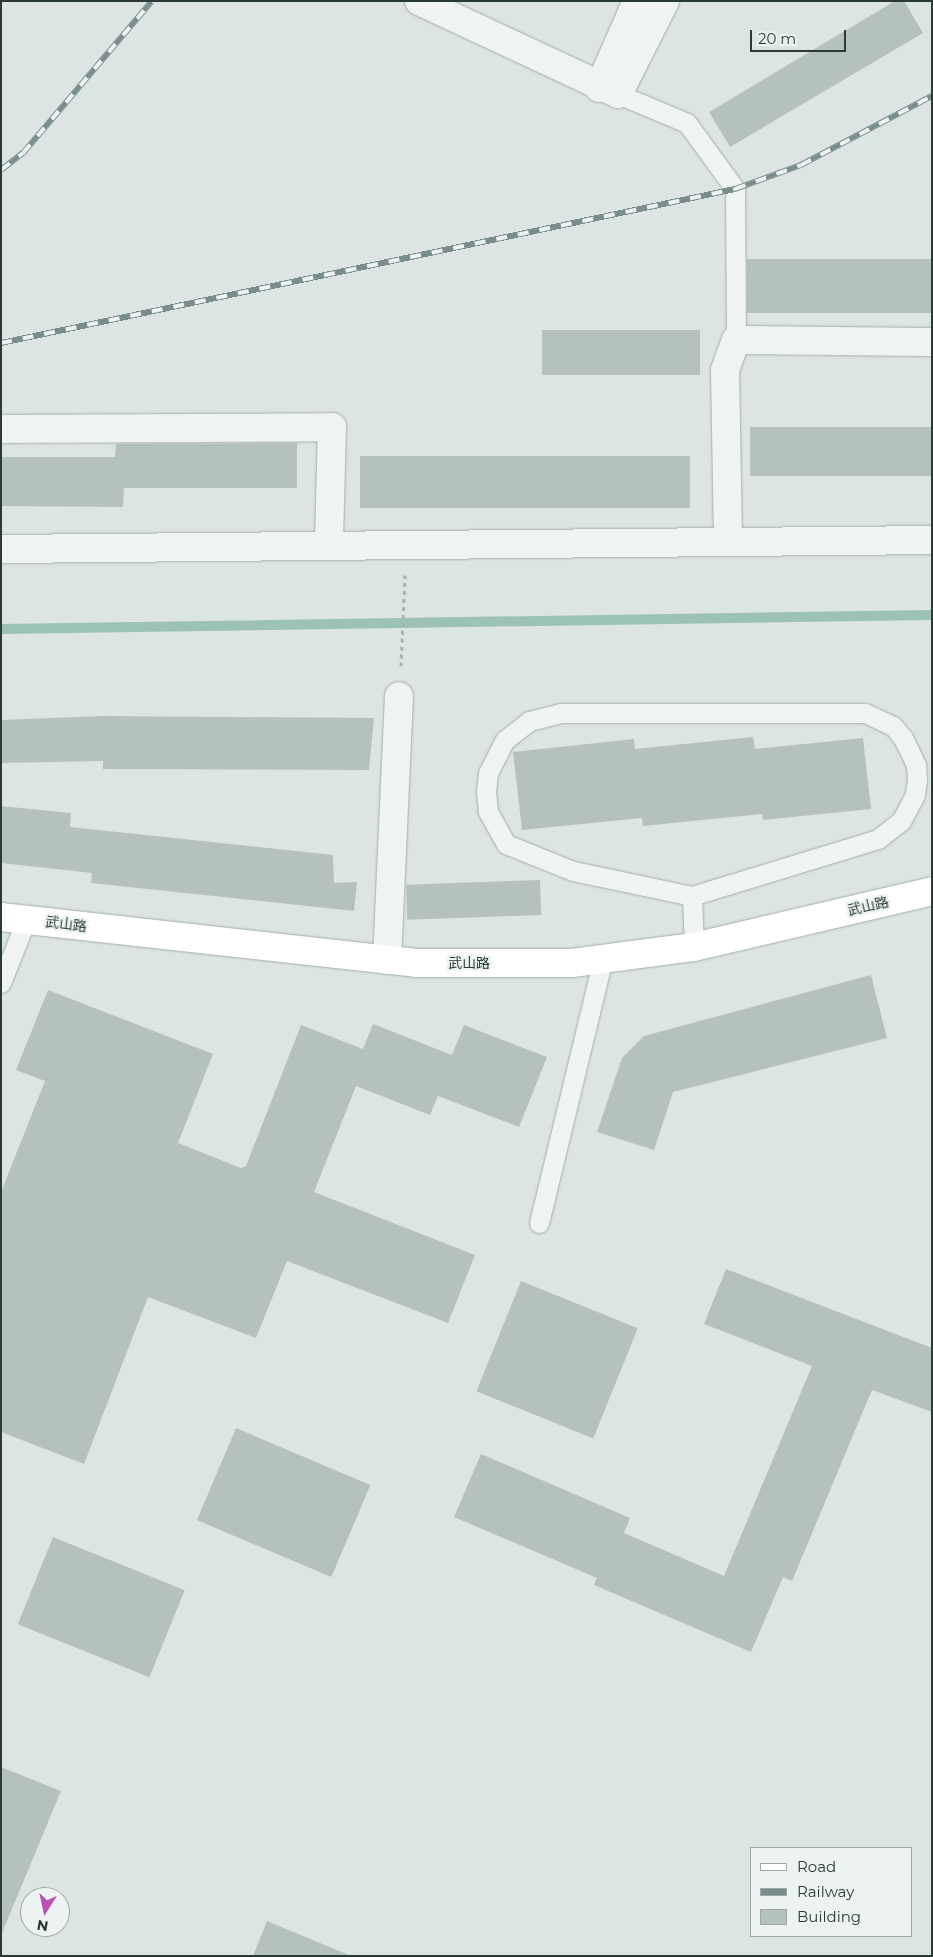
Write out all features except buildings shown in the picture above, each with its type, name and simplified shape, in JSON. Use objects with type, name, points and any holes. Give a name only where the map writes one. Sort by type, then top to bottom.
[{"type":"main road","name":"武山路","points":[[13,918],[387,960],[572,963],[694,947],[932,891]]},
{"type":"street","points":[[419,1],[608,91]]},
{"type":"street","points":[[608,91],[637,1]]},
{"type":"street","points":[[608,91],[665,1]]},
{"type":"street","points":[[728,541],[725,370],[736,340],[932,342]]},
{"type":"street","points":[[1,429],[332,428],[329,545]]},
{"type":"street","points":[[1,548],[932,540]]},
{"type":"street","points":[[387,960],[399,696]]},
{"type":"lane","points":[[608,91],[687,123],[735,190],[736,340]]},
{"type":"lane","points":[[560,713],[865,713],[903,738],[916,765],[915,795],[891,832],[692,896],[573,871],[506,844],[488,811],[486,792],[488,774],[505,740],[530,721],[560,713]]},
{"type":"lane","points":[[692,896],[694,947]]},
{"type":"lane","points":[[1,983],[13,918]]},
{"type":"lane","points":[[539,1223],[603,958]]},
{"type":"path","points":[[399,696],[404,599]]},
{"type":"waterway","points":[[1,629],[932,615]]},
{"type":"railway","points":[[1,170],[23,153],[152,1]]},
{"type":"railway","points":[[1,343],[735,189],[801,165],[932,96]]}]
